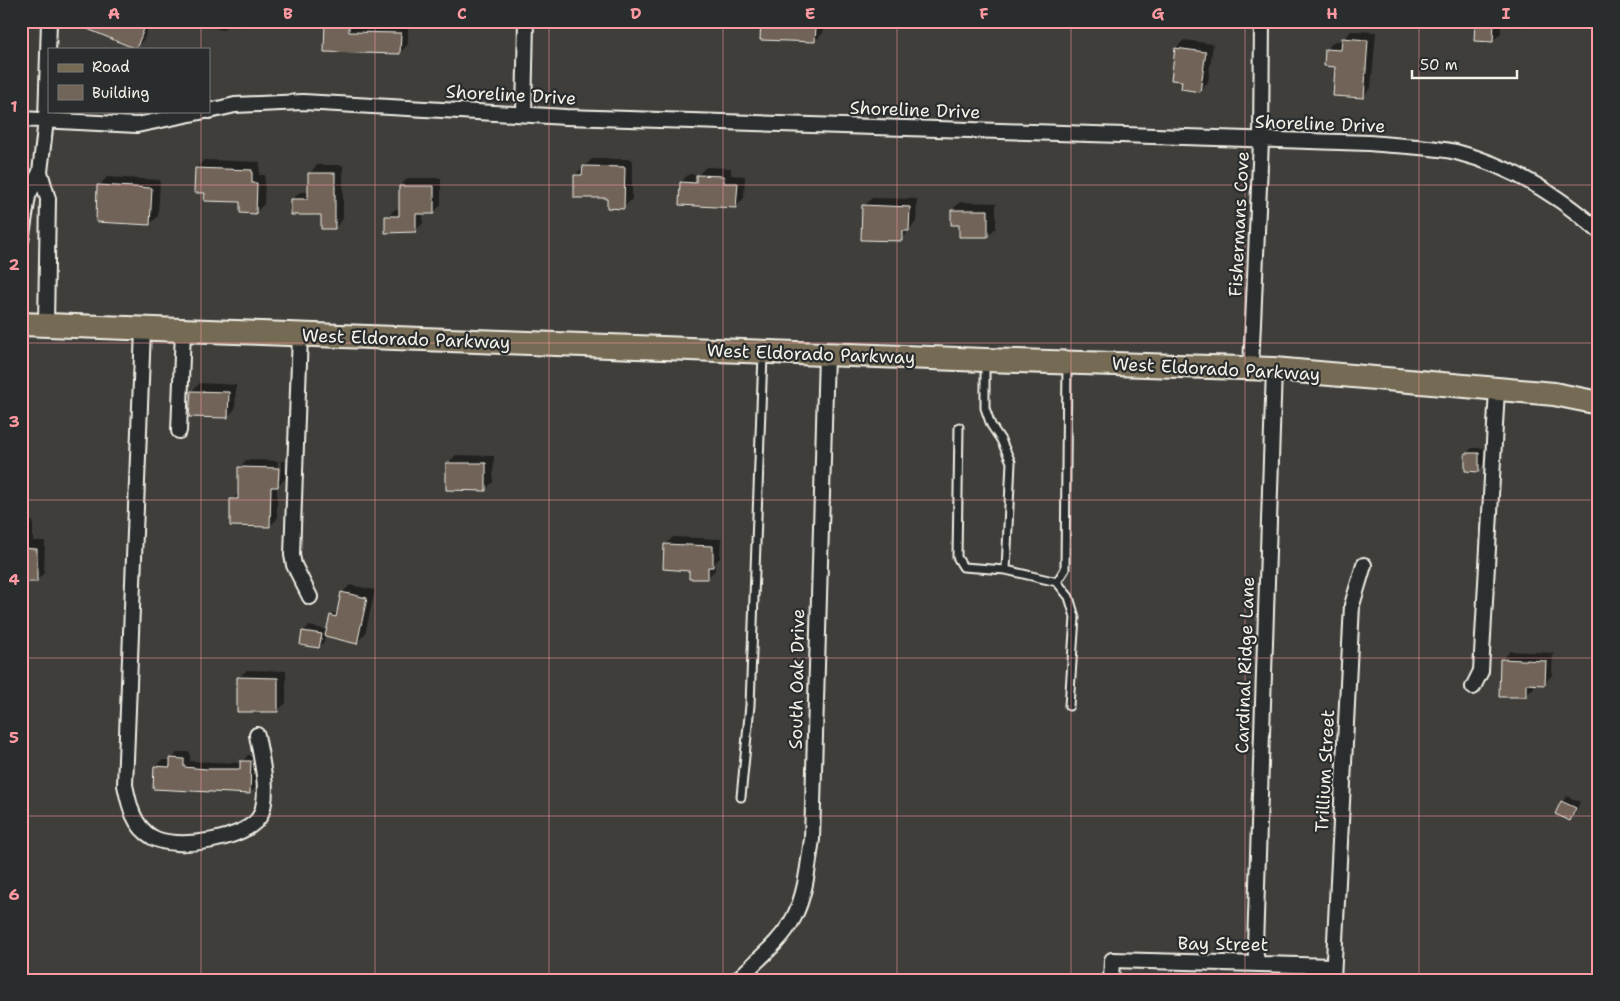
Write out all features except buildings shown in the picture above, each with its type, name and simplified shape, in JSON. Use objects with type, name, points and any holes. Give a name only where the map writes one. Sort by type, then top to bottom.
[{"type":"main road","name":"West Eldorado Parkway","points":[[21,324],[826,355],[1274,369],[1554,394],[1599,403]]},
{"type":"street","points":[[48,48],[49,21]]},
{"type":"street","points":[[524,114],[526,21]]},
{"type":"street","name":"Fishermans Cove","points":[[1251,368],[1262,141],[1262,21]]},
{"type":"street","points":[[21,241],[28,196],[40,172],[46,120],[48,54]]},
{"type":"street","name":"Shoreline Drive","points":[[210,110],[235,105],[303,102],[524,114],[1262,141],[1369,143],[1455,152],[1501,166],[1536,184],[1579,214],[1599,231]]},
{"type":"street","name":"Shoreline Drive","points":[[21,119],[137,125],[202,112]]},
{"type":"street","points":[[40,172],[48,199],[46,325]]},
{"type":"street","points":[[143,330],[125,785],[132,816],[152,837],[174,843],[209,842],[247,830],[260,815],[264,792],[257,735]]},
{"type":"street","points":[[179,432],[183,331]]},
{"type":"street","points":[[300,335],[292,554],[294,565],[310,597]]},
{"type":"street","name":"South Oak Drive","points":[[743,978],[777,940],[793,918],[806,885],[812,839],[826,355]]},
{"type":"street","name":"Cardinal Ridge Lane","points":[[1257,963],[1255,946],[1274,369]]},
{"type":"street","points":[[1473,687],[1481,670],[1497,390]]},
{"type":"street","name":"Trillium Street","points":[[1333,973],[1352,605],[1364,565]]},
{"type":"street","name":"Bay Street","points":[[1111,980],[1112,960],[1257,963],[1333,973]]},
{"type":"lane","points":[[741,797],[750,696],[764,352]]},
{"type":"lane","points":[[985,360],[985,408],[991,425],[1001,440],[1011,462],[1006,570]]},
{"type":"lane","points":[[1057,582],[1065,569],[1067,363]]},
{"type":"lane","points":[[959,427],[957,557],[962,567],[1006,570],[1057,582],[1069,597],[1075,617],[1069,706]]}]
